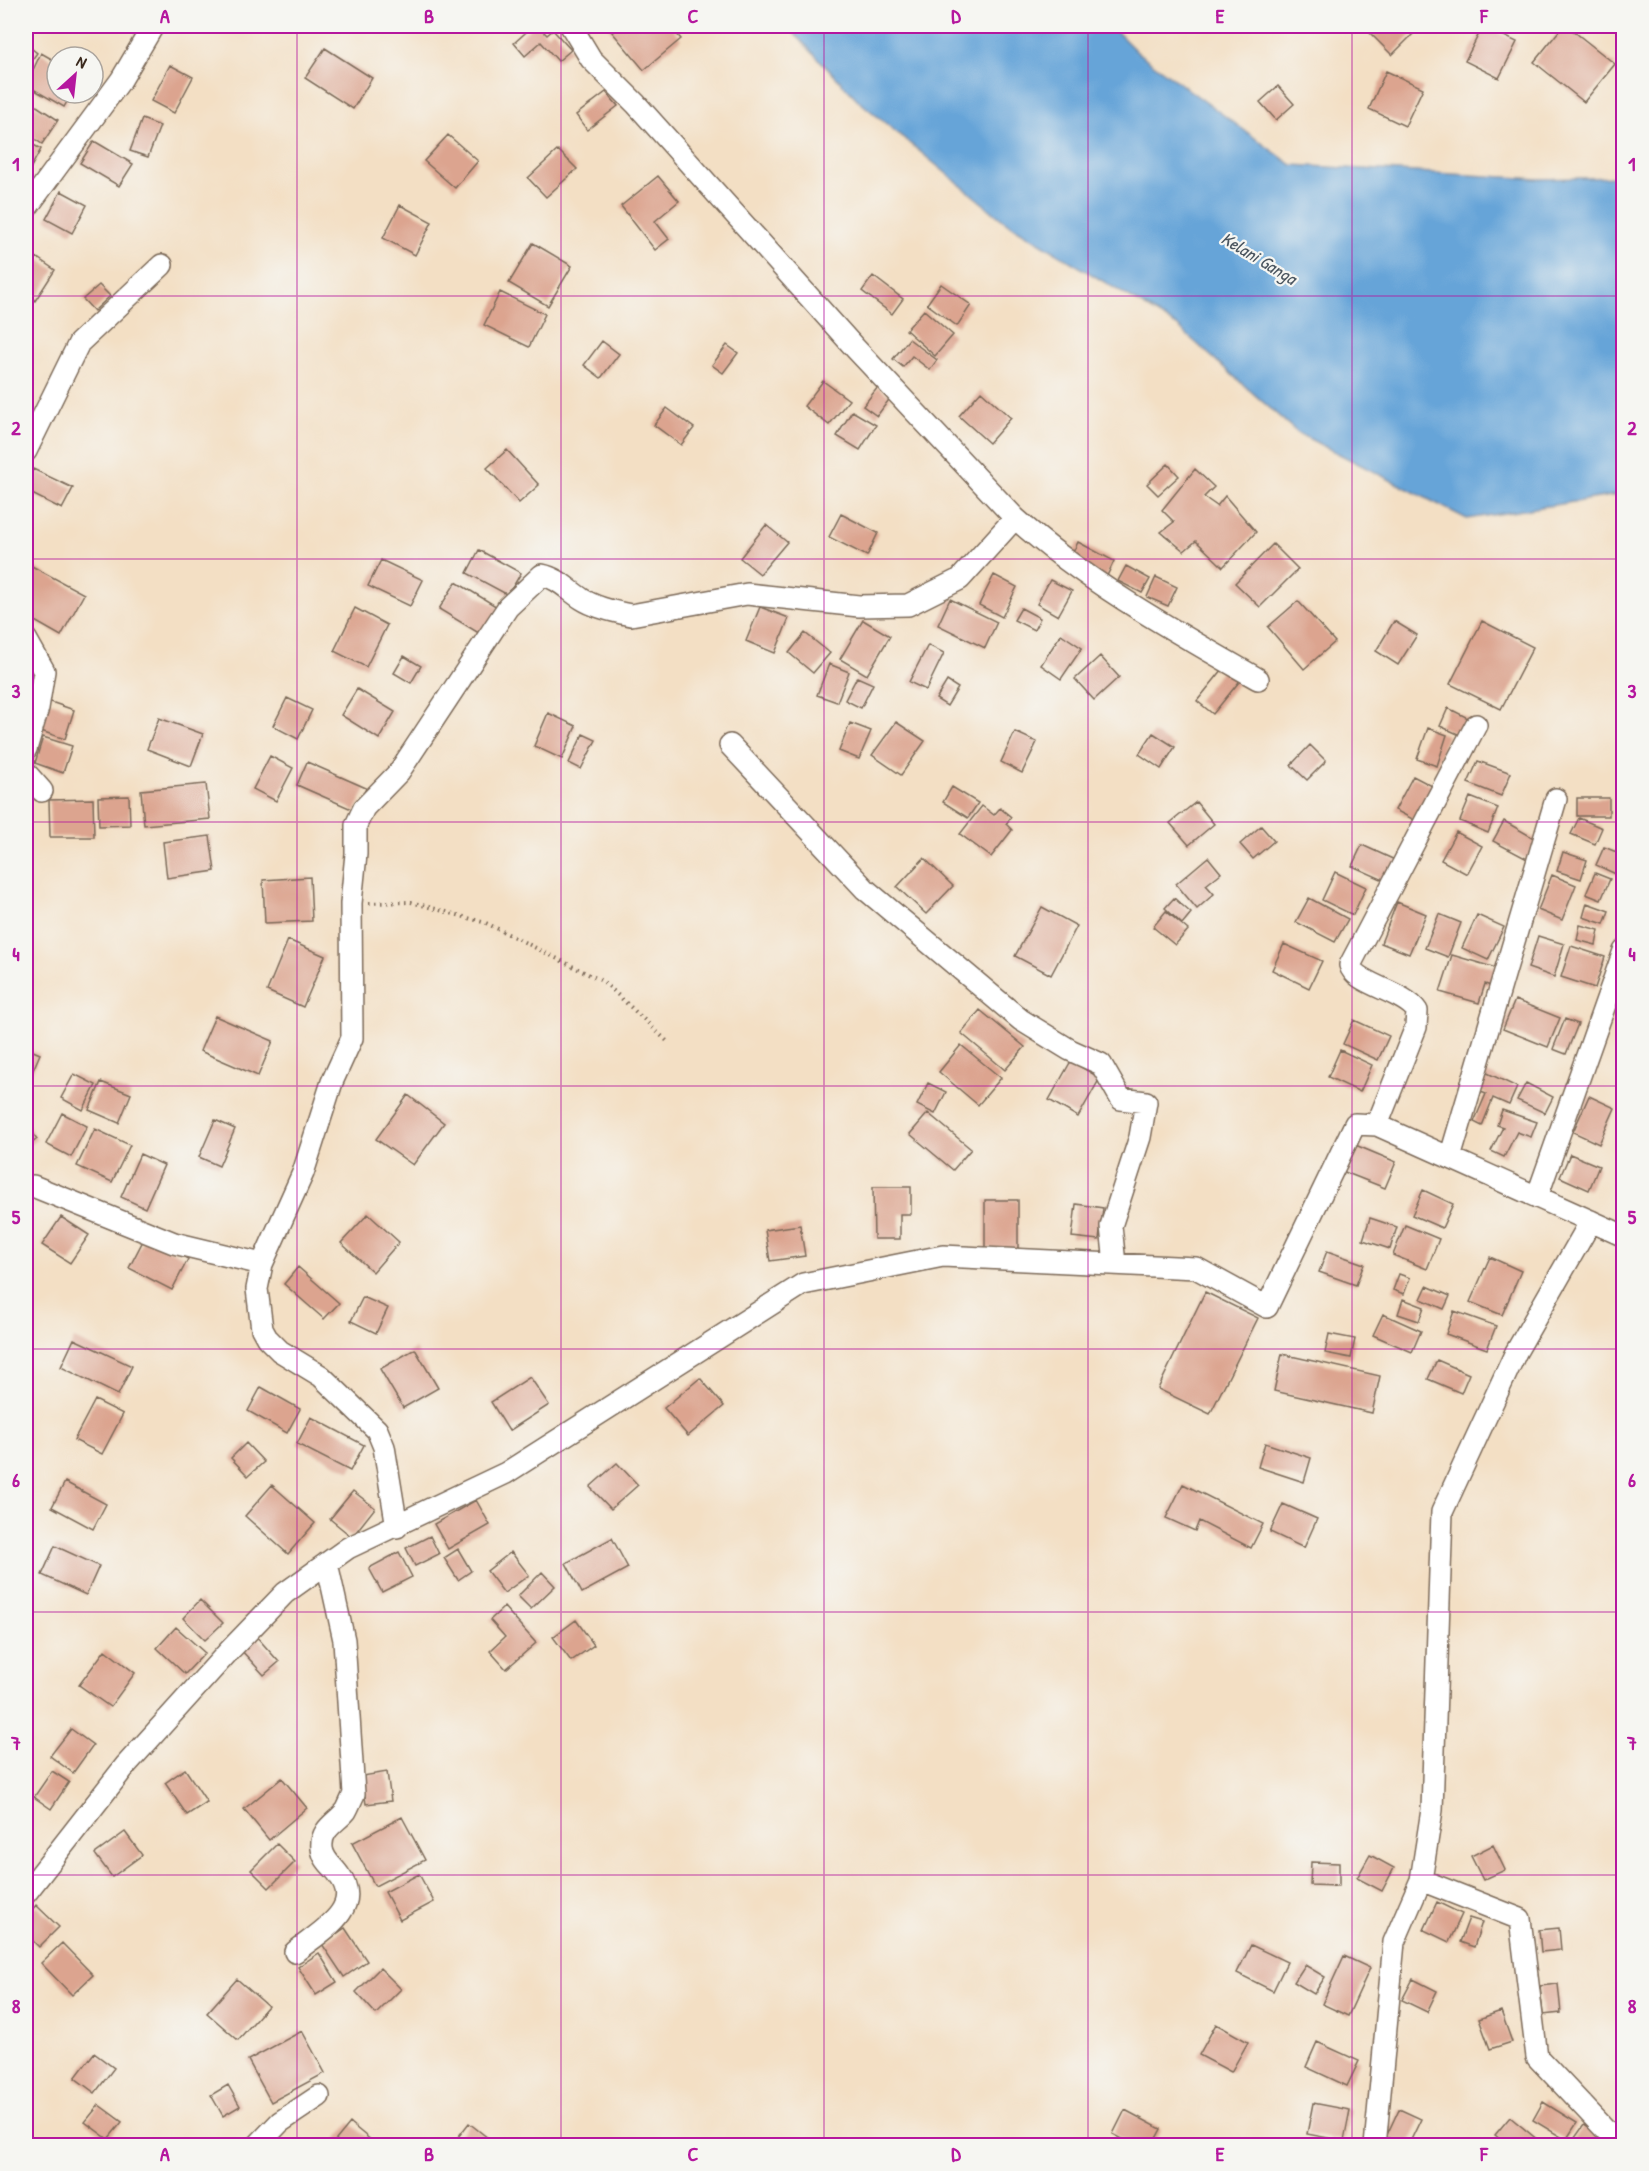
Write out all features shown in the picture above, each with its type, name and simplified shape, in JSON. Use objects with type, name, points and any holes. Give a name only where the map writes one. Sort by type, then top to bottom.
[{"type":"street","points":[[26,209],[121,80],[153,26]]},
{"type":"street","points":[[571,26],[591,59],[636,104],[862,356],[1015,518],[1040,541],[1107,589],[1258,680]]},
{"type":"street","points":[[26,451],[79,343],[162,265]]},
{"type":"street","points":[[397,1527],[384,1448],[377,1431],[321,1376],[280,1351],[267,1338],[262,1329],[257,1289],[262,1264],[303,1173],[332,1082],[352,1038],[351,903],[356,854],[356,825],[364,808],[399,772],[508,607],[542,575],[552,577],[584,600],[612,612],[631,615],[747,594],[859,606],[908,605],[960,579],[1015,518]]},
{"type":"street","points":[[26,639],[44,671],[38,708],[26,749]]},
{"type":"street","points":[[1377,1125],[1416,1027],[1417,1011],[1408,1000],[1356,975],[1350,965],[1476,725]]},
{"type":"street","points":[[730,745],[866,889],[1021,1020],[1070,1050],[1101,1064],[1121,1099],[1146,1102],[1140,1137],[1111,1226],[1115,1264]]},
{"type":"street","points":[[26,773],[42,791]]},
{"type":"street","points":[[1450,1158],[1556,799]]},
{"type":"street","points":[[1537,1197],[1623,951]]},
{"type":"street","points":[[26,1893],[126,1765],[285,1593],[348,1548],[397,1527],[506,1473],[803,1284],[943,1256],[1196,1268],[1267,1307],[1355,1124],[1377,1125],[1623,1236]]},
{"type":"street","points":[[33,1186],[97,1214],[174,1243],[262,1264]]},
{"type":"street","points":[[1375,2145],[1394,1942],[1421,1880],[1432,1810],[1442,1512],[1516,1352],[1591,1221]]},
{"type":"street","points":[[295,1952],[336,1919],[345,1907],[348,1894],[341,1876],[327,1862],[322,1847],[327,1827],[345,1811],[354,1794],[344,1640],[327,1563]]},
{"type":"street","points":[[1421,1880],[1520,1919],[1537,2058],[1621,2145]]},
{"type":"street","points":[[257,2145],[280,2122],[319,2096]]},
{"type":"path","points":[[351,903],[411,902],[486,923],[604,982],[669,1042]]},
{"type":"water","name":"Kelani Ganga","points":[[787,26],[1111,26],[1137,52],[1292,165],[1540,179],[1623,177],[1623,494],[1467,519],[1298,433],[1177,326],[1004,221],[860,102]]},
{"type":"building","points":[[533,26],[538,26],[547,35],[553,30],[571,50],[558,61],[541,42],[525,56],[514,43]]},
{"type":"building","points":[[607,26],[677,26],[674,31],[681,39],[644,70]]},
{"type":"building","points":[[1373,26],[1421,26],[1392,55],[1368,31]]},
{"type":"building","points":[[1483,26],[1517,42],[1499,78],[1465,61]]},
{"type":"building","points":[[1563,26],[1567,26],[1615,64],[1584,102],[1534,62]]},
{"type":"building","points":[[26,44],[37,53],[26,68]]},
{"type":"building","points":[[325,48],[372,78],[353,109],[305,78]]},
{"type":"building","points":[[41,53],[45,55],[45,96],[26,85]]},
{"type":"building","points":[[170,65],[193,77],[174,113],[151,101]]},
{"type":"building","points":[[1386,71],[1423,88],[1405,126],[1369,109]]},
{"type":"building","points":[[1278,86],[1294,104],[1276,120],[1260,102]]},
{"type":"building","points":[[606,92],[618,106],[587,130],[576,115]]},
{"type":"building","points":[[26,99],[58,120],[42,144],[26,133]]},
{"type":"building","points":[[142,119],[160,126],[148,157],[130,151]]},
{"type":"building","points":[[448,135],[478,161],[455,188],[424,161]]},
{"type":"building","points":[[26,141],[41,149],[26,176]]},
{"type":"building","points":[[94,141],[133,164],[119,186],[80,163]]},
{"type":"building","points":[[558,150],[577,169],[546,197],[528,178]]},
{"type":"building","points":[[658,176],[679,201],[655,221],[669,239],[655,250],[621,206]]},
{"type":"building","points":[[61,191],[87,205],[72,233],[46,219]]},
{"type":"building","points":[[400,205],[432,222],[415,255],[383,238]]},
{"type":"building","points":[[533,243],[572,266],[548,306],[509,283]]},
{"type":"building","points":[[36,257],[55,270],[35,301],[26,295],[26,274]]},
{"type":"building","points":[[873,276],[903,299],[892,314],[862,291]]},
{"type":"building","points":[[941,284],[971,305],[957,326],[927,304]]},
{"type":"building","points":[[99,285],[110,296],[94,311],[83,299]]},
{"type":"building","points":[[500,292],[545,314],[529,347],[484,325]]},
{"type":"building","points":[[924,310],[953,335],[935,356],[906,330]]},
{"type":"building","points":[[909,339],[937,360],[930,370],[912,356],[903,367],[893,359]]},
{"type":"building","points":[[602,341],[619,354],[601,378],[584,365]]},
{"type":"building","points":[[727,345],[738,353],[723,373],[712,365]]},
{"type":"building","points":[[823,381],[849,400],[829,425],[804,406]]},
{"type":"building","points":[[878,387],[891,397],[877,416],[863,406]]},
{"type":"building","points":[[981,391],[1011,418],[989,443],[959,416]]},
{"type":"building","points":[[667,408],[694,428],[681,445],[654,425]]},
{"type":"building","points":[[852,411],[876,425],[860,450],[837,436]]},
{"type":"building","points":[[507,450],[539,485],[519,503],[487,468]]},
{"type":"building","points":[[1168,464],[1179,476],[1158,495],[1147,484]]},
{"type":"building","points":[[33,469],[73,488],[62,509],[26,491],[26,484]]},
{"type":"building","points":[[1195,469],[1214,487],[1204,497],[1217,506],[1225,496],[1256,532],[1223,567],[1196,541],[1184,551],[1161,532],[1174,522],[1162,510]]},
{"type":"building","points":[[841,514],[878,533],[867,556],[829,537]]},
{"type":"building","points":[[766,525],[787,542],[760,574],[740,558]]},
{"type":"building","points":[[1078,542],[1114,561],[1106,578],[1070,559]]},
{"type":"building","points":[[1273,544],[1298,569],[1260,607],[1235,583]]},
{"type":"building","points":[[479,550],[521,573],[508,595],[467,573]]},
{"type":"building","points":[[381,560],[423,580],[410,606],[368,586]]},
{"type":"building","points":[[26,563],[84,594],[61,636],[26,616]]},
{"type":"building","points":[[1126,566],[1150,579],[1142,593],[1118,581]]},
{"type":"building","points":[[994,575],[1017,587],[1002,617],[979,605]]},
{"type":"building","points":[[1156,577],[1177,587],[1168,606],[1147,597]]},
{"type":"building","points":[[1050,580],[1072,591],[1058,616],[1037,604]]},
{"type":"building","points":[[456,582],[499,608],[482,635],[439,609]]},
{"type":"building","points":[[950,599],[997,622],[985,648],[938,625]]},
{"type":"building","points":[[1298,601],[1335,642],[1304,669],[1268,627]]},
{"type":"building","points":[[760,607],[789,618],[775,653],[746,641]]},
{"type":"building","points":[[355,608],[387,625],[366,667],[334,651]]},
{"type":"building","points":[[1021,608],[1040,618],[1034,630],[1014,620]]},
{"type":"building","points":[[863,620],[890,636],[867,675],[840,659]]},
{"type":"building","points":[[1394,621],[1417,635],[1398,665],[1376,651]]},
{"type":"building","points":[[1482,621],[1533,647],[1501,709],[1450,684]]},
{"type":"building","points":[[805,633],[830,653],[813,673],[789,653]]},
{"type":"building","points":[[1061,634],[1082,648],[1061,679],[1041,665]]},
{"type":"building","points":[[928,645],[944,653],[926,690],[909,682]]},
{"type":"building","points":[[404,656],[421,666],[411,683],[394,673]]},
{"type":"building","points":[[1100,656],[1119,677],[1094,700],[1075,679]]},
{"type":"building","points":[[829,664],[849,672],[837,702],[817,695]]},
{"type":"building","points":[[1227,664],[1243,677],[1213,714],[1197,701]]},
{"type":"building","points":[[857,677],[873,684],[861,708],[845,700]]},
{"type":"building","points":[[947,681],[958,688],[947,706],[936,699]]},
{"type":"building","points":[[357,689],[395,712],[379,739],[341,715]]},
{"type":"building","points":[[287,698],[312,710],[298,739],[273,726]]},
{"type":"building","points":[[48,701],[74,710],[65,739],[38,730]]},
{"type":"building","points":[[1448,708],[1468,718],[1460,735],[1440,726]]},
{"type":"building","points":[[548,713],[576,726],[562,759],[534,746]]},
{"type":"building","points":[[159,718],[203,734],[191,766],[147,749]]},
{"type":"building","points":[[896,722],[925,741],[901,775],[872,755]]},
{"type":"building","points":[[850,723],[871,731],[859,759],[839,751]]},
{"type":"building","points":[[1428,728],[1447,735],[1437,766],[1417,759]]},
{"type":"building","points":[[1015,732],[1037,742],[1022,773],[1001,762]]},
{"type":"building","points":[[1153,733],[1175,747],[1161,769],[1139,754]]},
{"type":"building","points":[[583,734],[596,740],[581,769],[569,763]]},
{"type":"building","points":[[43,737],[72,746],[63,773],[35,763]]},
{"type":"building","points":[[1310,745],[1326,761],[1307,780],[1291,765]]},
{"type":"building","points":[[270,756],[293,768],[276,801],[253,789]]},
{"type":"building","points":[[1478,761],[1511,773],[1501,796],[1468,783]]},
{"type":"building","points":[[307,762],[366,788],[356,811],[297,785]]},
{"type":"building","points":[[1413,776],[1438,789],[1420,823],[1395,810]]},
{"type":"building","points":[[206,784],[210,819],[144,825],[141,790]]},
{"type":"building","points":[[952,787],[978,803],[968,818],[943,802]]},
{"type":"building","points":[[129,796],[130,825],[99,826],[98,797]]},
{"type":"building","points":[[1470,797],[1498,808],[1488,833],[1460,821]]},
{"type":"building","points":[[1577,798],[1609,798],[1609,816],[1577,816]]},
{"type":"building","points":[[93,799],[94,837],[50,837],[49,800]]},
{"type":"building","points":[[1196,802],[1214,824],[1189,845],[1170,823]]},
{"type":"building","points":[[982,806],[994,815],[1000,808],[1011,817],[1006,824],[1012,830],[991,857],[960,834]]},
{"type":"building","points":[[1579,818],[1602,828],[1595,844],[1571,834]]},
{"type":"building","points":[[1504,821],[1537,840],[1527,859],[1493,841]]},
{"type":"building","points":[[1261,826],[1274,841],[1253,859],[1240,844]]},
{"type":"building","points":[[1456,832],[1482,846],[1467,874],[1441,860]]},
{"type":"building","points":[[210,836],[215,871],[167,878],[163,842]]},
{"type":"building","points":[[1362,845],[1397,861],[1388,882],[1352,866]]},
{"type":"building","points":[[1604,847],[1624,855],[1624,868],[1620,876],[1596,865]]},
{"type":"building","points":[[1563,852],[1587,860],[1581,879],[1557,871]]},
{"type":"building","points":[[1208,857],[1221,873],[1206,885],[1214,894],[1197,909],[1176,884]]},
{"type":"building","points":[[924,858],[953,886],[926,914],[897,887]]},
{"type":"building","points":[[1335,872],[1366,887],[1353,915],[1322,900]]},
{"type":"building","points":[[1595,873],[1610,879],[1601,900],[1586,894]]},
{"type":"building","points":[[1552,875],[1576,885],[1562,920],[1538,910]]},
{"type":"building","points":[[310,877],[312,921],[265,923],[263,880]]},
{"type":"building","points":[[1174,898],[1191,913],[1182,924],[1165,908]]},
{"type":"building","points":[[1309,898],[1348,919],[1335,942],[1296,922]]},
{"type":"building","points":[[1397,902],[1426,914],[1409,954],[1381,943]]},
{"type":"building","points":[[1587,903],[1609,911],[1604,924],[1583,917]]},
{"type":"building","points":[[1042,907],[1077,926],[1051,975],[1015,956]]},
{"type":"building","points":[[1166,911],[1188,930],[1175,945],[1153,927]]},
{"type":"building","points":[[1439,914],[1461,923],[1448,957],[1425,948]]},
{"type":"building","points":[[1477,915],[1504,927],[1488,960],[1462,948]]},
{"type":"building","points":[[1580,925],[1599,930],[1596,945],[1577,940]]},
{"type":"building","points":[[1538,936],[1564,944],[1554,977],[1528,968]]},
{"type":"building","points":[[288,940],[325,956],[303,1007],[267,991]]},
{"type":"building","points":[[1284,944],[1322,961],[1309,988],[1272,970]]},
{"type":"building","points":[[1571,946],[1605,957],[1595,988],[1561,977]]},
{"type":"building","points":[[1452,955],[1503,970],[1497,988],[1485,984],[1479,1003],[1440,992]]},
{"type":"building","points":[[1515,1000],[1560,1018],[1548,1047],[1503,1029]]},
{"type":"building","points":[[980,1010],[1025,1047],[1005,1070],[961,1033]]},
{"type":"building","points":[[215,1016],[273,1041],[258,1076],[200,1051]]},
{"type":"building","points":[[1565,1019],[1578,1024],[1566,1054],[1553,1049]]},
{"type":"building","points":[[1354,1020],[1389,1036],[1378,1060],[1343,1044]]},
{"type":"building","points":[[961,1045],[1001,1078],[978,1105],[939,1072]]},
{"type":"building","points":[[26,1048],[40,1054],[30,1077],[26,1075]]},
{"type":"building","points":[[1340,1050],[1372,1065],[1360,1092],[1328,1077]]},
{"type":"building","points":[[1071,1061],[1100,1078],[1078,1117],[1049,1100]]},
{"type":"building","points":[[1481,1070],[1517,1087],[1509,1105],[1493,1098],[1482,1126],[1474,1122],[1486,1094],[1473,1089]]},
{"type":"building","points":[[74,1074],[96,1085],[83,1110],[61,1098]]},
{"type":"building","points":[[101,1082],[131,1094],[119,1123],[89,1110]]},
{"type":"building","points":[[928,1083],[946,1092],[935,1114],[917,1105]]},
{"type":"building","points":[[1526,1083],[1553,1097],[1545,1113],[1517,1100]]},
{"type":"building","points":[[408,1095],[444,1123],[413,1165],[376,1139]]},
{"type":"building","points":[[1589,1096],[1615,1108],[1599,1144],[1573,1132]]},
{"type":"building","points":[[1502,1110],[1537,1122],[1531,1137],[1517,1132],[1504,1157],[1491,1151],[1503,1127],[1497,1125]]},
{"type":"building","points":[[62,1113],[87,1126],[71,1157],[46,1144]]},
{"type":"building","points":[[928,1113],[971,1149],[953,1170],[910,1134]]},
{"type":"building","points":[[215,1120],[235,1129],[219,1166],[199,1157]]},
{"type":"building","points":[[26,1123],[37,1139],[26,1148]]},
{"type":"building","points":[[95,1129],[130,1145],[112,1182],[77,1166]]},
{"type":"building","points":[[1353,1144],[1396,1162],[1385,1188],[1342,1171]]},
{"type":"building","points":[[140,1154],[164,1165],[145,1208],[121,1197]]},
{"type":"building","points":[[1570,1154],[1599,1166],[1589,1190],[1560,1177]]},
{"type":"building","points":[[873,1187],[911,1187],[911,1214],[900,1214],[900,1239],[874,1239]]},
{"type":"building","points":[[1423,1190],[1453,1204],[1442,1228],[1412,1215]]},
{"type":"building","points":[[985,1200],[1018,1200],[1018,1249],[985,1248]]},
{"type":"building","points":[[1076,1204],[1103,1208],[1099,1240],[1072,1237]]},
{"type":"building","points":[[368,1214],[399,1242],[373,1272],[341,1243]]},
{"type":"building","points":[[61,1217],[89,1235],[70,1263],[42,1245]]},
{"type":"building","points":[[1370,1218],[1397,1227],[1390,1249],[1363,1240]]},
{"type":"building","points":[[800,1225],[805,1256],[770,1261],[765,1230]]},
{"type":"building","points":[[1405,1225],[1439,1239],[1427,1269],[1393,1255]]},
{"type":"building","points":[[145,1237],[188,1259],[172,1290],[129,1268]]},
{"type":"building","points":[[1327,1251],[1364,1264],[1356,1285],[1319,1272]]},
{"type":"building","points":[[1490,1257],[1521,1271],[1502,1315],[1470,1302]]},
{"type":"building","points":[[298,1267],[339,1303],[324,1319],[284,1284]]},
{"type":"building","points":[[1399,1274],[1410,1278],[1404,1294],[1393,1290]]},
{"type":"building","points":[[1427,1286],[1450,1296],[1444,1309],[1421,1299]]},
{"type":"building","points":[[1205,1292],[1258,1318],[1210,1414],[1158,1389]]},
{"type":"building","points":[[363,1297],[388,1308],[376,1333],[351,1321]]},
{"type":"building","points":[[1403,1299],[1424,1307],[1419,1321],[1398,1314]]},
{"type":"building","points":[[1454,1311],[1496,1326],[1487,1349],[1446,1334]]},
{"type":"building","points":[[1383,1314],[1421,1331],[1412,1352],[1373,1335]]},
{"type":"building","points":[[1329,1334],[1355,1339],[1351,1358],[1325,1353]]},
{"type":"building","points":[[74,1339],[132,1366],[118,1395],[61,1367]]},
{"type":"building","points":[[415,1349],[438,1388],[403,1408],[380,1369]]},
{"type":"building","points":[[1282,1354],[1380,1376],[1372,1413],[1274,1391]]},
{"type":"building","points":[[1437,1360],[1469,1374],[1461,1393],[1428,1379]]},
{"type":"building","points":[[530,1377],[549,1405],[509,1431],[491,1402]]},
{"type":"building","points":[[700,1378],[724,1406],[688,1436],[664,1408]]},
{"type":"building","points":[[261,1387],[300,1409],[287,1433],[248,1411]]},
{"type":"building","points":[[95,1400],[123,1414],[102,1454],[74,1440]]},
{"type":"building","points":[[311,1417],[364,1445],[350,1471],[297,1444]]},
{"type":"building","points":[[246,1443],[264,1462],[248,1476],[231,1458]]},
{"type":"building","points":[[1265,1443],[1311,1458],[1304,1482],[1258,1467]]},
{"type":"building","points":[[617,1463],[638,1485],[611,1509],[590,1487]]},
{"type":"building","points":[[65,1482],[106,1504],[93,1529],[52,1507]]},
{"type":"building","points":[[1183,1484],[1263,1524],[1251,1548],[1199,1521],[1195,1531],[1166,1518]]},
{"type":"building","points":[[272,1485],[315,1523],[288,1554],[245,1516]]},
{"type":"building","points":[[353,1491],[375,1508],[352,1537],[330,1519]]},
{"type":"building","points":[[476,1500],[490,1525],[448,1549],[434,1524]]},
{"type":"building","points":[[1283,1504],[1317,1519],[1304,1548],[1270,1532]]},
{"type":"building","points":[[430,1536],[439,1554],[415,1566],[406,1548]]},
{"type":"building","points":[[612,1538],[628,1568],[582,1593],[566,1563]]},
{"type":"building","points":[[55,1546],[99,1566],[86,1595],[42,1575]]},
{"type":"building","points":[[458,1549],[471,1571],[458,1580],[444,1558]]},
{"type":"building","points":[[399,1552],[412,1577],[382,1592],[369,1568]]},
{"type":"building","points":[[511,1552],[529,1575],[504,1593],[487,1571]]},
{"type":"building","points":[[542,1572],[555,1586],[531,1609],[518,1596]]},
{"type":"building","points":[[200,1600],[223,1623],[205,1640],[183,1618]]},
{"type":"building","points":[[504,1607],[536,1643],[506,1669],[490,1651],[505,1637],[490,1620]]},
{"type":"building","points":[[576,1620],[594,1645],[571,1661],[553,1637]]},
{"type":"building","points":[[176,1627],[205,1653],[185,1674],[157,1648]]},
{"type":"building","points":[[256,1636],[279,1662],[264,1675],[241,1650]]},
{"type":"building","points":[[105,1650],[135,1673],[110,1707],[79,1685]]},
{"type":"building","points":[[71,1729],[93,1745],[73,1773],[50,1756]]},
{"type":"building","points":[[185,1769],[207,1802],[187,1815],[165,1783]]},
{"type":"building","points":[[52,1771],[69,1782],[51,1809],[34,1797]]},
{"type":"building","points":[[387,1772],[391,1801],[366,1804],[362,1776]]},
{"type":"building","points":[[282,1778],[307,1808],[269,1840],[244,1809]]},
{"type":"building","points":[[402,1817],[425,1860],[375,1886],[352,1843]]},
{"type":"building","points":[[125,1832],[142,1855],[112,1877],[95,1854]]},
{"type":"building","points":[[277,1844],[295,1862],[269,1888],[251,1870]]},
{"type":"building","points":[[1493,1845],[1505,1870],[1483,1880],[1471,1856]]},
{"type":"building","points":[[1370,1855],[1394,1868],[1382,1891],[1357,1878]]},
{"type":"building","points":[[1311,1862],[1339,1863],[1339,1886],[1310,1885]]},
{"type":"building","points":[[419,1874],[434,1902],[400,1920],[385,1892]]},
{"type":"building","points":[[1437,1902],[1462,1914],[1449,1942],[1424,1930]]},
{"type":"building","points":[[36,1905],[59,1927],[39,1947],[26,1934],[26,1917]]},
{"type":"building","points":[[1469,1918],[1482,1922],[1474,1947],[1460,1942]]},
{"type":"building","points":[[345,1928],[367,1961],[344,1977],[322,1944]]},
{"type":"building","points":[[1559,1928],[1561,1950],[1541,1952],[1539,1930]]},
{"type":"building","points":[[62,1943],[93,1975],[72,1995],[41,1963]]},
{"type":"building","points":[[1251,1945],[1287,1962],[1273,1991],[1237,1973]]},
{"type":"building","points":[[319,1953],[337,1982],[316,1995],[298,1967]]},
{"type":"building","points":[[1344,1956],[1370,1968],[1348,2016],[1322,2004]]},
{"type":"building","points":[[1305,1965],[1325,1977],[1314,1994],[1294,1982]]},
{"type":"building","points":[[380,1968],[401,1989],[376,2014],[356,1992]]},
{"type":"building","points":[[237,1979],[268,2006],[238,2040],[207,2013]]},
{"type":"building","points":[[1413,1979],[1437,1991],[1427,2012],[1402,2000]]},
{"type":"building","points":[[1558,1984],[1561,2013],[1543,2015],[1540,1986]]},
{"type":"building","points":[[1501,2011],[1512,2042],[1490,2049],[1479,2019]]},
{"type":"building","points":[[1216,2024],[1248,2042],[1231,2072],[1199,2055]]},
{"type":"building","points":[[302,2031],[325,2073],[271,2102],[248,2060]]},
{"type":"building","points":[[1317,2042],[1359,2061],[1347,2086],[1306,2067]]},
{"type":"building","points":[[94,2053],[114,2068],[95,2093],[75,2078]]},
{"type":"building","points":[[228,2085],[240,2106],[223,2116],[211,2095]]},
{"type":"building","points":[[1543,2102],[1577,2123],[1566,2140],[1533,2120]]},
{"type":"building","points":[[1313,2103],[1350,2110],[1344,2141],[1307,2134]]},
{"type":"building","points":[[99,2105],[122,2122],[108,2139],[85,2122]]},
{"type":"building","points":[[1399,2109],[1421,2119],[1408,2146],[1386,2137]]},
{"type":"building","points":[[1125,2110],[1161,2129],[1152,2146],[1135,2146],[1113,2134]]},
{"type":"building","points":[[1510,2117],[1545,2146],[1508,2146],[1495,2135]]},
{"type":"building","points":[[350,2123],[378,2146],[331,2146]]},
{"type":"building","points":[[469,2123],[498,2146],[451,2146]]},
{"type":"building","points":[[1584,2125],[1602,2137],[1597,2146],[1578,2146],[1572,2142]]}]
